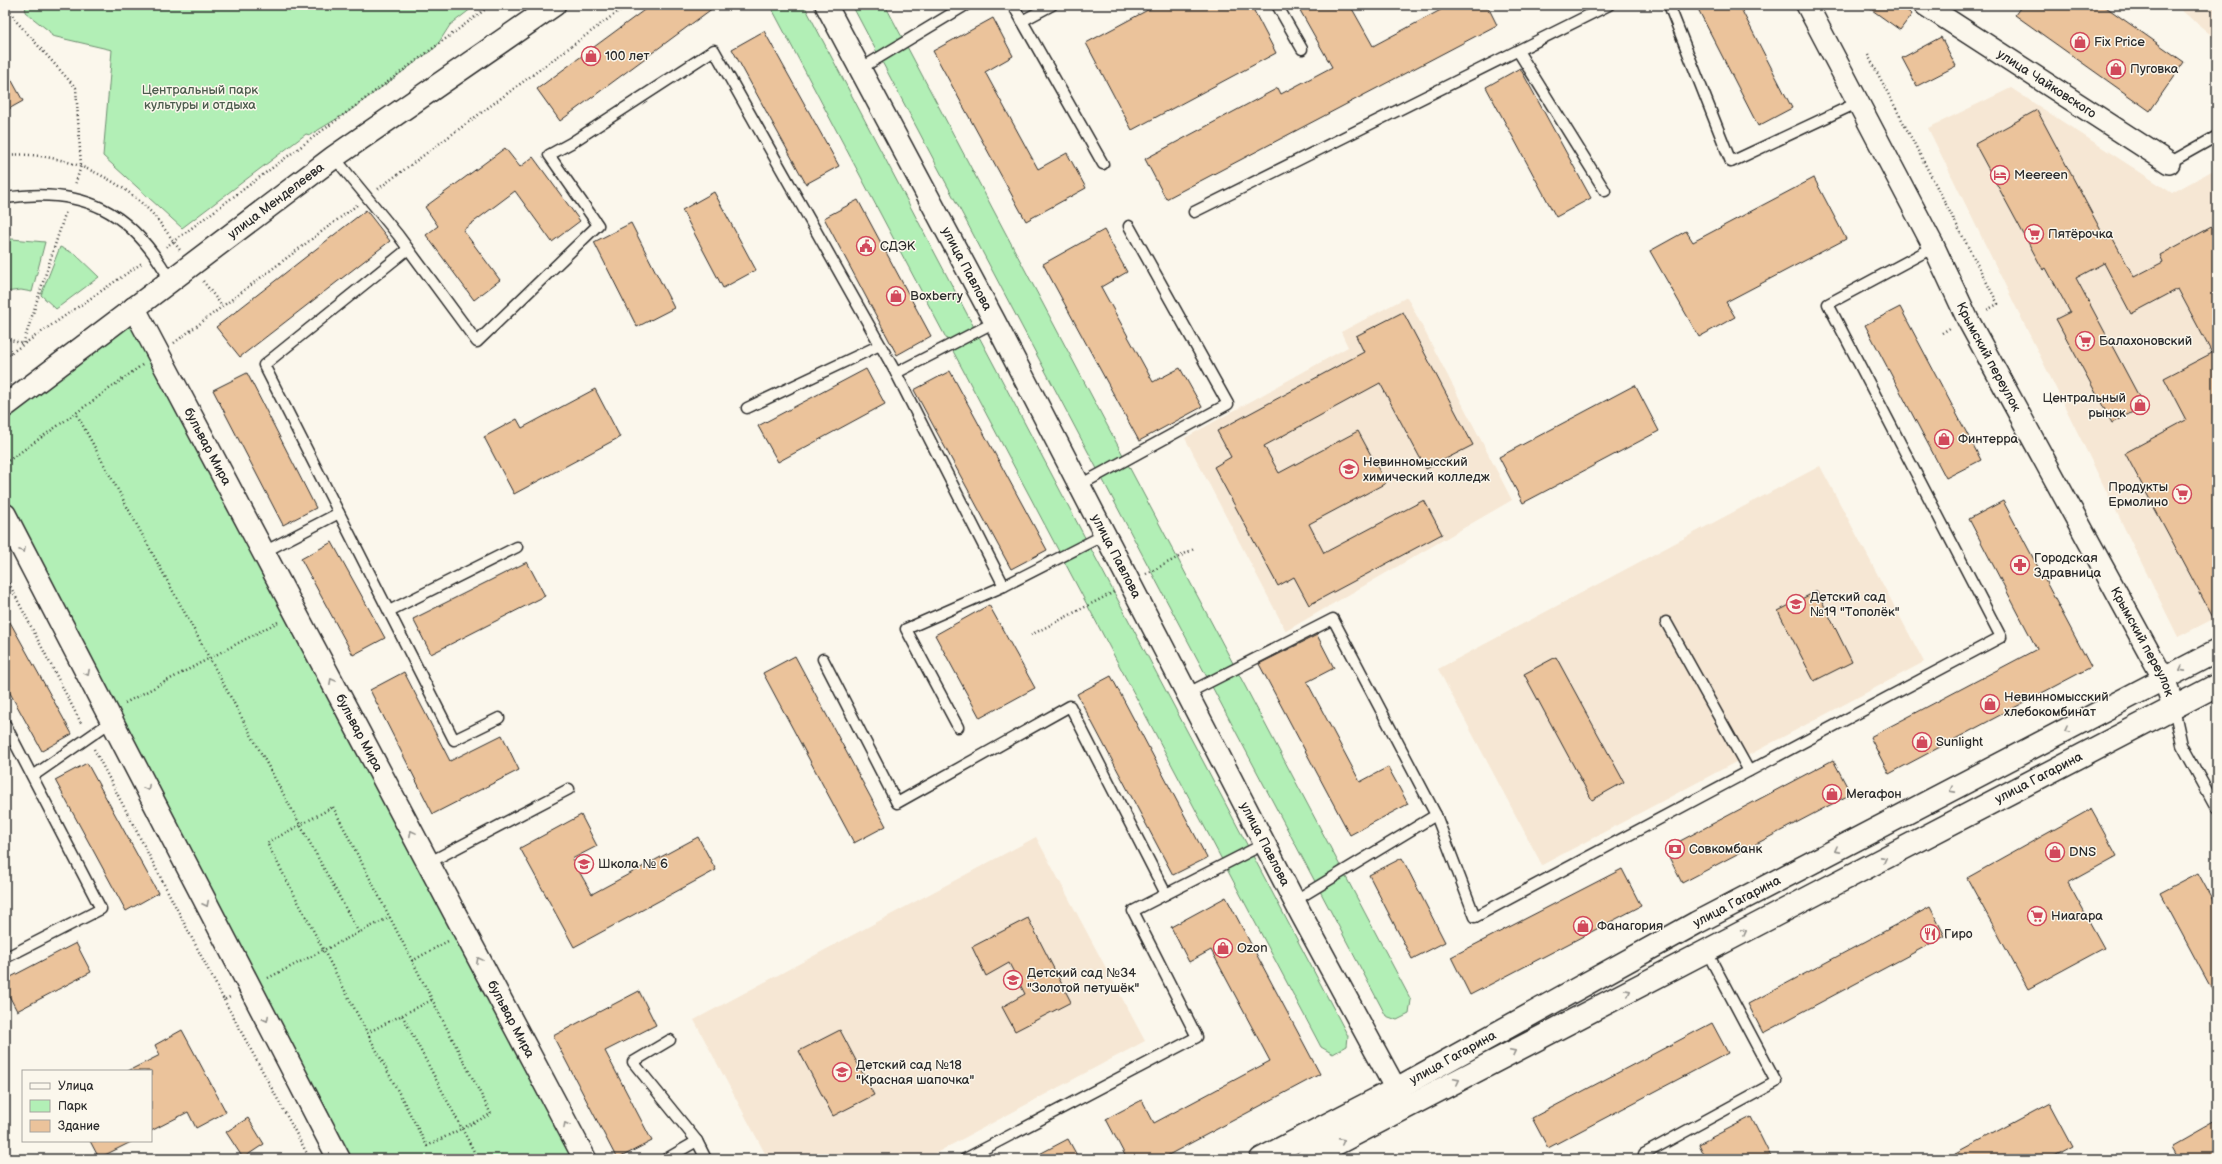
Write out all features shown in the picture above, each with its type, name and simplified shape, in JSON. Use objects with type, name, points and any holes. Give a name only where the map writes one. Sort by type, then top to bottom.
[{"type":"main road","name":"улица Менделеева","points":[[5,406],[334,157],[554,5]]},
{"type":"main road","name":"бульвар Мира","points":[[134,308],[585,1159]]},
{"type":"main road","points":[[5,515],[250,987],[333,1157]]},
{"type":"main road","name":"улица Гагарина","points":[[1261,1159],[1396,1089],[1696,923],[2217,651]]},
{"type":"main road","name":"улица Гагарина","points":[[1307,1159],[2217,685]]},
{"type":"street","name":"улица Павлова","points":[[826,5],[996,322],[1078,486],[1294,901],[1407,1108]]},
{"type":"street","name":"Крымский переулок","points":[[1807,5],[1934,247],[1968,320],[2164,679],[2174,708]]},
{"type":"street","name":"улица Чайковского","points":[[1924,5],[2169,163]]},
{"type":"lane","points":[[860,69],[966,5]]},
{"type":"lane","points":[[1013,5],[1103,164]]},
{"type":"lane","points":[[1022,21],[1052,5]]},
{"type":"lane","points":[[1277,5],[1302,49]]},
{"type":"lane","points":[[1194,212],[1609,5]]},
{"type":"lane","points":[[1669,5],[1731,162],[1858,102]]},
{"type":"lane","points":[[334,157],[408,249],[477,342],[598,225],[549,155],[571,143],[714,50],[896,373],[1004,586]]},
{"type":"lane","points":[[1518,51],[1605,191]]},
{"type":"lane","points":[[2169,163],[2217,136]]},
{"type":"lane","points":[[5,198],[34,193],[71,197],[96,205],[118,218],[139,234],[156,254],[170,280]]},
{"type":"lane","points":[[1078,486],[1228,404],[1129,226]]},
{"type":"lane","points":[[1186,694],[1333,619],[1436,815],[1475,917],[2001,637],[1828,304],[1934,247]]},
{"type":"lane","points":[[408,249],[264,365],[454,740],[499,718]]},
{"type":"lane","points":[[896,373],[996,322]]},
{"type":"lane","points":[[747,408],[880,345]]},
{"type":"lane","points":[[264,552],[339,514]]},
{"type":"lane","points":[[958,727],[906,629],[1004,586],[1104,536]]},
{"type":"lane","points":[[389,611],[517,547]]},
{"type":"lane","points":[[1666,622],[1749,771]]},
{"type":"lane","points":[[824,659],[897,803],[1070,706],[1166,894]]},
{"type":"lane","points":[[2174,708],[2182,745],[2217,809]]},
{"type":"lane","points":[[33,776],[87,737],[109,717]]},
{"type":"lane","points":[[5,724],[102,909],[5,958]]},
{"type":"lane","points":[[428,863],[569,789]]},
{"type":"lane","points":[[1294,901],[1436,815]]},
{"type":"lane","points":[[965,1159],[1197,1037],[1133,911],[1264,844]]},
{"type":"lane","points":[[1644,1154],[1776,1082],[1707,952]]},
{"type":"lane","points":[[670,1040],[634,1062],[698,1141],[706,1159]]},
{"type":"lane","points":[[666,1159],[698,1141]]},
{"type":"path","points":[[6,5],[17,22],[76,88],[81,166],[23,344]]},
{"type":"path","points":[[5,357],[174,242],[491,5]]},
{"type":"path","points":[[5,463],[158,354],[627,5]]},
{"type":"path","points":[[1868,55],[1998,304]]},
{"type":"path","points":[[5,155],[37,156],[81,166],[111,181],[149,210],[174,242]]},
{"type":"path","points":[[5,338],[23,344]]},
{"type":"path","points":[[76,413],[359,932]]},
{"type":"path","points":[[5,576],[224,1000],[310,1159]]},
{"type":"path","points":[[81,725],[109,717],[210,658],[296,613]]},
{"type":"path","points":[[334,807],[491,1114],[427,1146],[267,843],[301,824],[334,807]]},
{"type":"path","points":[[224,1000],[390,917]]},
{"type":"path","points":[[412,961],[464,931]]},
{"type":"path","points":[[367,1033],[432,1000]]},
{"type":"path","points":[[402,1015],[478,1159]]},
{"type":"shaded area","points":[[2175,5],[2217,5],[2217,40]]},
{"type":"shaded area","name":"Центральный рынок","points":[[2011,88],[2172,193],[2217,168],[2217,617],[2178,637],[1928,128]]},
{"type":"shaded area","name":"Невинномысский химический колледж","points":[[1407,297],[1512,500],[1286,631],[1185,438],[1348,347],[1341,332]]},
{"type":"shaded area","points":[[1820,466],[1924,662],[1542,865],[1438,669]]},
{"type":"shaded area","points":[[1036,837],[1145,1041],[925,1159],[768,1159],[694,1020]]},
{"type":"green space","name":"Центральный парк культуры и отдыха","points":[[26,5],[476,5],[450,25],[436,47],[348,112],[310,135],[306,134],[182,228],[103,156],[112,50],[52,36],[49,31],[25,12]]},
{"type":"green space","points":[[770,5],[804,5],[1348,1036],[1347,1046],[1333,1054],[1321,1047]]},
{"type":"green space","points":[[852,5],[885,5],[1411,1000],[1409,1014],[1397,1020],[1386,1016]]},
{"type":"green space","points":[[12,239],[45,242],[32,292],[21,290],[5,292],[5,240]]},
{"type":"green space","points":[[60,247],[75,254],[99,277],[56,309],[41,295]]},
{"type":"green space","points":[[134,308],[585,1159],[339,1159],[5,515],[5,406]]},
{"type":"building","points":[[651,5],[717,5],[560,121],[537,89]]},
{"type":"building","points":[[1157,5],[1251,5],[1276,53],[1132,130],[1086,43]]},
{"type":"building","points":[[1297,5],[1350,5],[1373,46],[1450,5],[1487,5],[1497,25],[1166,199],[1145,159],[1278,88],[1281,94],[1332,67]]},
{"type":"building","points":[[1696,5],[1739,5],[1792,108],[1758,126]]},
{"type":"building","points":[[1865,5],[1899,5],[1912,14],[1900,30]]},
{"type":"building","points":[[2022,5],[2103,5],[2184,62],[2150,111],[2015,15]]},
{"type":"building","points":[[993,18],[1013,56],[985,72],[1038,169],[1067,153],[1086,188],[1026,221],[933,51]]},
{"type":"building","points":[[764,31],[839,166],[806,184],[732,49]]},
{"type":"building","points":[[1941,37],[1956,66],[1917,86],[1902,58]]},
{"type":"building","points":[[5,68],[23,101],[5,111]]},
{"type":"building","points":[[1520,68],[1591,198],[1556,217],[1486,87]]},
{"type":"building","points":[[2037,110],[2106,240],[2112,237],[2134,277],[2163,262],[2160,255],[2217,224],[2217,625],[2125,453],[2186,420],[2164,378],[2212,353],[2178,289],[2131,314],[2104,263],[2076,278],[2144,406],[2112,423],[2056,319],[2070,312],[2046,268],[2043,270],[1975,144]]},
{"type":"building","points":[[505,148],[520,167],[533,157],[580,221],[552,242],[515,191],[463,230],[500,280],[474,300],[426,235],[438,226],[425,207]]},
{"type":"building","points":[[1814,178],[1846,239],[1726,302],[1735,317],[1699,337],[1650,251],[1686,231],[1693,242]]},
{"type":"building","points":[[714,192],[756,270],[723,288],[682,210]]},
{"type":"building","points":[[858,200],[931,336],[897,355],[824,218]]},
{"type":"building","points":[[366,210],[390,241],[240,357],[216,327]]},
{"type":"building","points":[[631,223],[674,308],[637,327],[594,242]]},
{"type":"building","points":[[1104,230],[1127,272],[1101,287],[1153,382],[1180,368],[1202,407],[1139,441],[1043,264]]},
{"type":"building","points":[[1900,307],[1981,460],[1946,478],[1865,325]]},
{"type":"building","points":[[1403,312],[1473,445],[1426,469],[1380,383],[1264,446],[1279,473],[1358,431],[1386,483],[1309,524],[1324,553],[1424,500],[1442,534],[1309,605],[1294,577],[1278,586],[1214,467],[1231,457],[1217,431],[1364,352],[1356,336]]},
{"type":"building","points":[[866,369],[885,404],[778,462],[758,426]]},
{"type":"building","points":[[950,371],[1047,550],[1011,569],[914,390]]},
{"type":"building","points":[[247,373],[316,508],[283,525],[213,390]]},
{"type":"building","points":[[1635,385],[1659,431],[1523,503],[1499,457]]},
{"type":"building","points":[[595,389],[620,437],[514,494],[484,437],[517,419],[522,428]]},
{"type":"building","points":[[2003,501],[2091,667],[1889,774],[1870,737],[2037,649],[1969,519]]},
{"type":"building","points":[[332,542],[385,638],[353,655],[301,559]]},
{"type":"building","points":[[527,562],[545,596],[431,654],[413,619]]},
{"type":"building","points":[[1817,591],[1852,662],[1814,681],[1778,611]]},
{"type":"building","points":[[989,605],[1035,688],[980,718],[935,635]]},
{"type":"building","points":[[5,613],[72,734],[42,751],[5,684]]},
{"type":"building","points":[[1317,635],[1334,668],[1307,682],[1360,782],[1388,767],[1408,804],[1350,835],[1259,664]]},
{"type":"building","points":[[795,656],[886,826],[854,843],[763,673]]},
{"type":"building","points":[[1556,657],[1624,782],[1592,800],[1524,674]]},
{"type":"building","points":[[404,672],[450,761],[502,735],[519,770],[433,814],[370,690]]},
{"type":"building","points":[[1111,676],[1207,858],[1173,875],[1077,694]]},
{"type":"building","points":[[1833,760],[1851,794],[1682,883],[1665,849]]},
{"type":"building","points":[[87,763],[158,893],[126,911],[55,780]]},
{"type":"building","name":"Ниагара","points":[[2091,809],[2117,856],[2068,883],[2104,948],[2028,989],[1967,878]]},
{"type":"building","points":[[581,815],[597,846],[572,859],[592,894],[698,837],[716,870],[574,947],[520,848]]},
{"type":"building","points":[[1402,858],[1445,942],[1412,959],[1369,875]]},
{"type":"building","points":[[1622,869],[1641,906],[1470,995],[1451,957]]},
{"type":"building","points":[[2198,873],[2217,908],[2217,999],[2160,893]]},
{"type":"building","points":[[1226,897],[1320,1074],[1161,1159],[1127,1159],[1106,1119],[1142,1100],[1154,1123],[1270,1061],[1211,950],[1189,962],[1171,927]]},
{"type":"building","points":[[1930,907],[1945,936],[1763,1033],[1748,1004]]},
{"type":"building","points":[[1028,918],[1071,1002],[1015,1031],[1002,1007],[1025,994],[1009,963],[986,976],[972,947]]},
{"type":"building","points":[[76,943],[91,972],[17,1011],[5,988],[5,980]]},
{"type":"building","points":[[639,991],[656,1025],[605,1051],[652,1141],[617,1159],[553,1036]]},
{"type":"building","points":[[1712,1023],[1728,1053],[1548,1148],[1532,1118]]},
{"type":"building","points":[[182,1030],[226,1112],[196,1128],[188,1112],[152,1130],[152,1070],[130,1070],[160,1055],[155,1045]]},
{"type":"building","points":[[840,1030],[874,1095],[833,1116],[799,1051]]},
{"type":"building","points":[[2050,1103],[2073,1146],[2049,1159],[1945,1159]]},
{"type":"building","points":[[1751,1117],[1772,1159],[1706,1159],[1699,1144]]},
{"type":"building","points":[[248,1118],[264,1144],[243,1158],[226,1132]]},
{"type":"building","points":[[2217,1121],[2217,1159],[2180,1159],[2173,1146]]},
{"type":"building","points":[[1068,1139],[1079,1159],[1030,1159]]},
{"type":"building","points":[[91,1142],[131,1142],[99,1158]]},
{"type":"place","name":"Fix Price","points":[[2080,42]]},
{"type":"place","name":"100 лет","points":[[591,56]]},
{"type":"place","name":"Пуговка","points":[[2116,69]]},
{"type":"place","name":"Meereen","points":[[2000,175]]},
{"type":"place","name":"Пятёрочка","points":[[2034,234]]},
{"type":"place","name":"СДЭК","points":[[866,246]]},
{"type":"place","name":"Boxberry","points":[[896,296]]},
{"type":"place","name":"Балахоновский","points":[[2085,341]]},
{"type":"place","name":"Центральный рынок","points":[[2140,405]]},
{"type":"place","name":"Финтерра","points":[[1944,439]]},
{"type":"place","name":"Невинномысский химический колледж","points":[[1349,469]]},
{"type":"place","name":"Продукты Ермолино","points":[[2182,494]]},
{"type":"place","name":"Городская Здравница","points":[[2020,565]]},
{"type":"place","name":"Детский сад №19 \"Тополёк\"","points":[[1796,604]]},
{"type":"place","name":"Невинномысский хлебокомбинат","points":[[1990,704]]},
{"type":"place","name":"Sunlight","points":[[1922,742]]},
{"type":"place","name":"Мегафон","points":[[1832,794]]},
{"type":"place","name":"Совкомбанк","points":[[1675,849]]},
{"type":"place","name":"DNS","points":[[2055,852]]},
{"type":"place","name":"Школа № 6","points":[[584,864]]},
{"type":"place","name":"Ниагара","points":[[2037,916]]},
{"type":"place","name":"Фанагория","points":[[1583,926]]},
{"type":"place","name":"Гиро","points":[[1930,934]]},
{"type":"place","name":"Ozon","points":[[1223,948]]},
{"type":"place","name":"Детский сад №34 \"Золотой петушёк\"","points":[[1013,980]]},
{"type":"place","name":"Детский сад №18 \"Красная шапочка\"","points":[[842,1072]]}]
